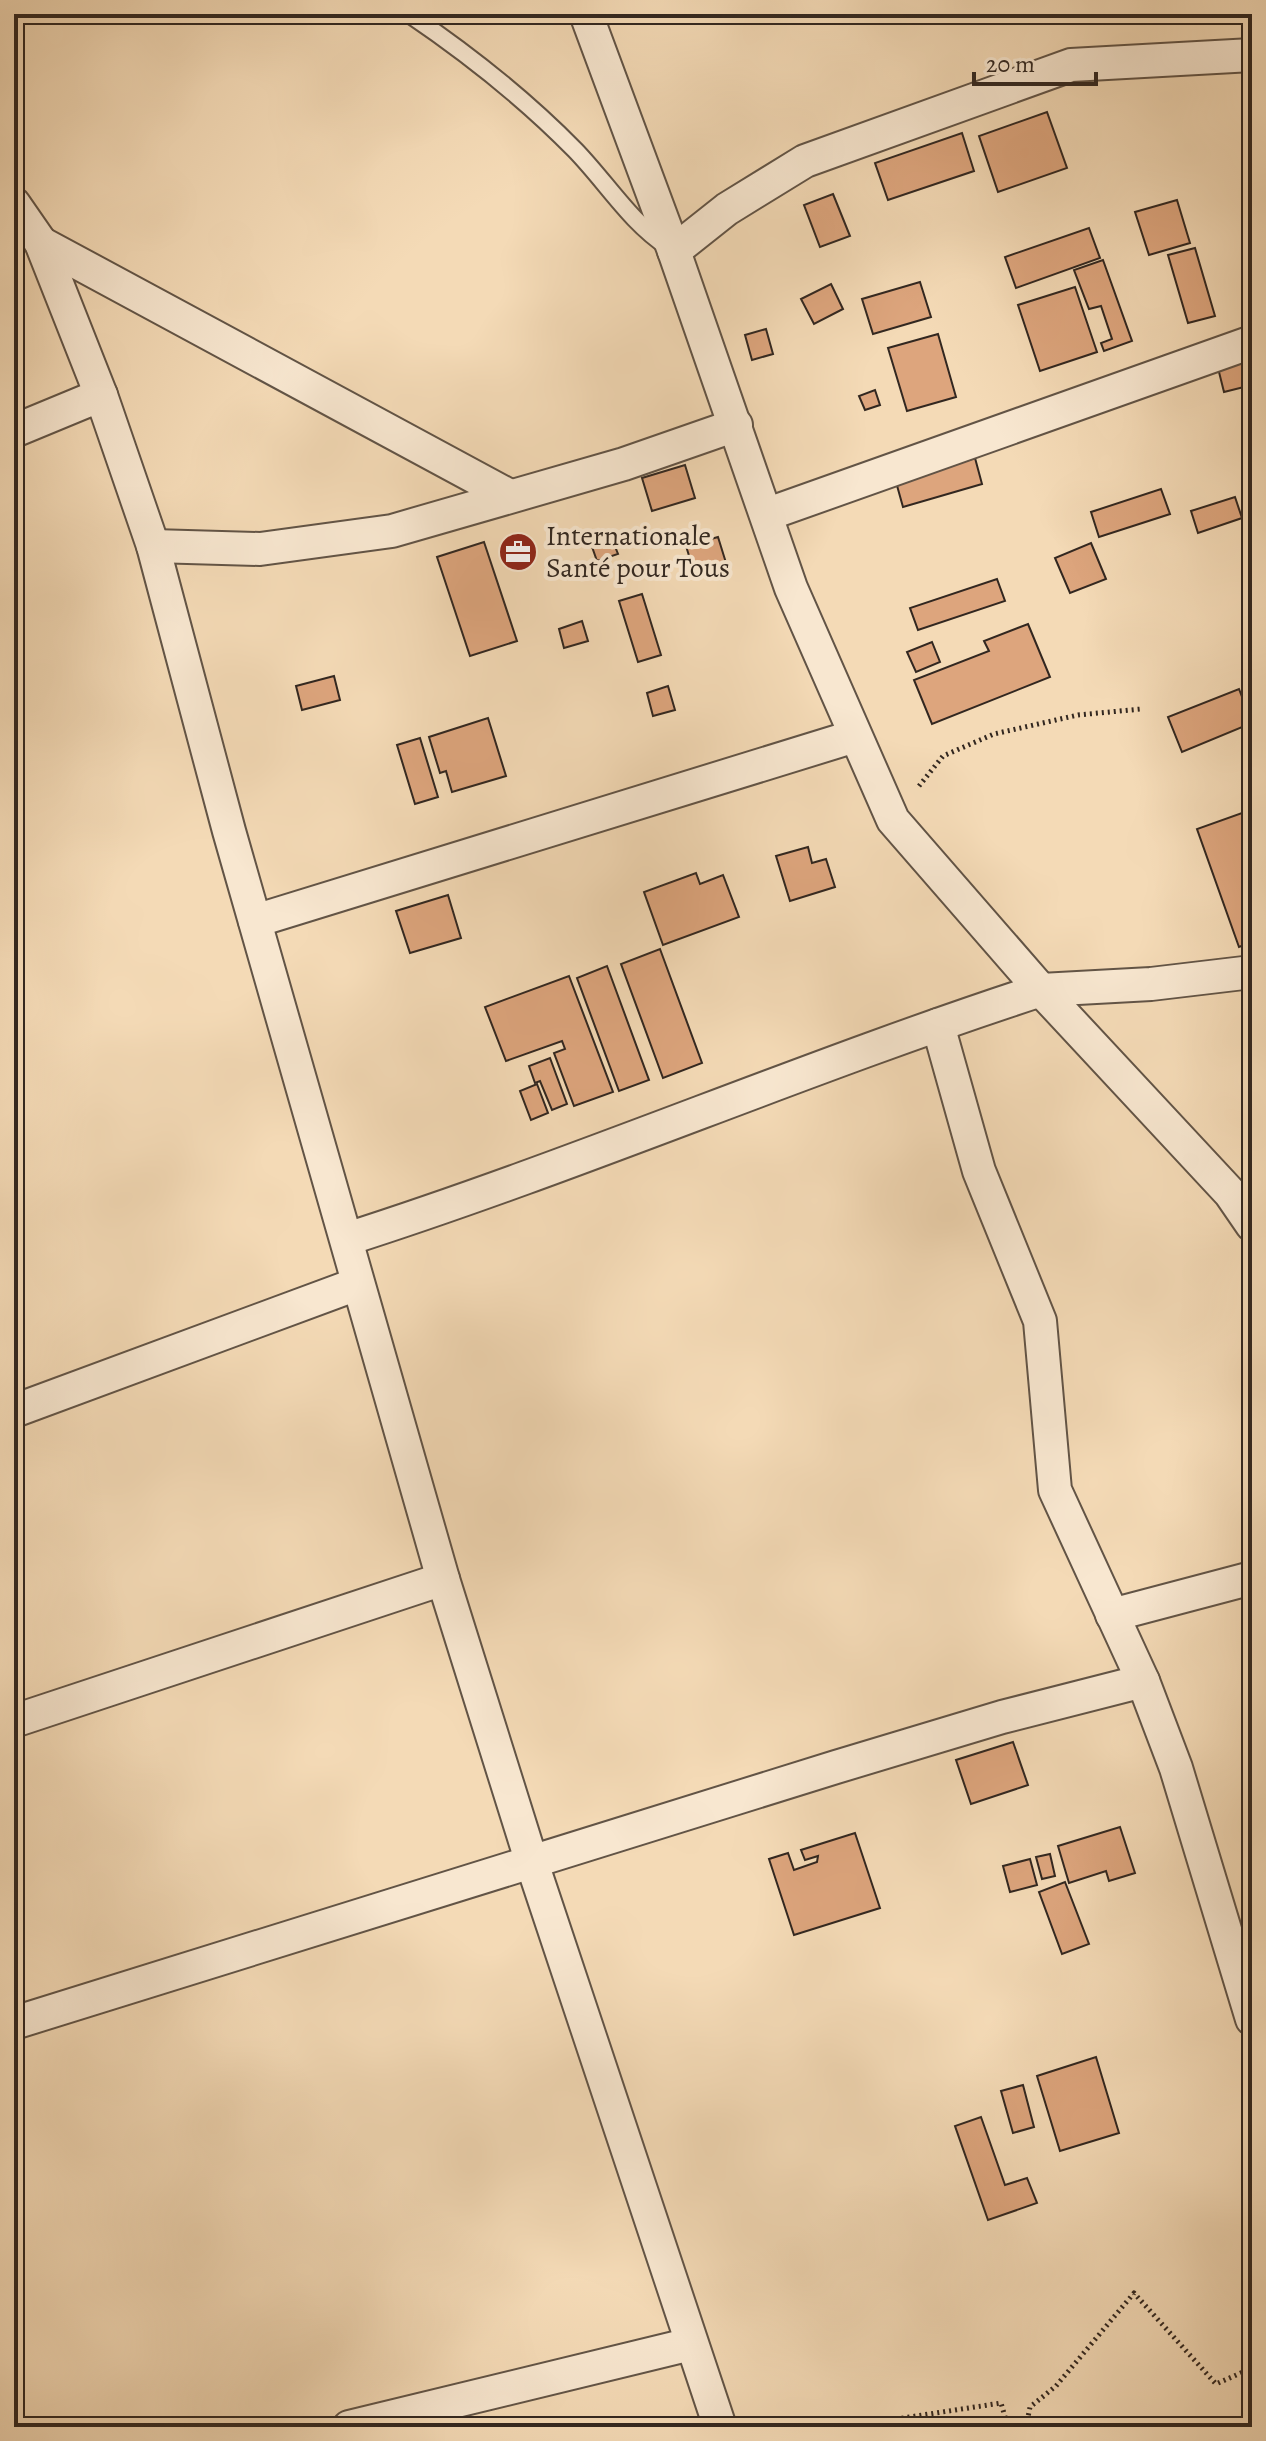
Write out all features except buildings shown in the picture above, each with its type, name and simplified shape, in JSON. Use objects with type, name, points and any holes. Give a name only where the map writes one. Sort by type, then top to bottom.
[{"type":"street","points":[[586,14],[768,514],[791,588],[893,820],[1041,990],[1230,1193],[1252,1225]]},
{"type":"street","points":[[674,251],[727,209],[805,161],[1071,65],[1252,55]]},
{"type":"street","points":[[14,204],[41,243],[101,395],[153,546],[255,921],[443,1579],[532,1863],[720,2427]]},
{"type":"street","points":[[41,243],[508,495]]},
{"type":"street","points":[[768,514],[1252,342]]},
{"type":"street","points":[[14,431],[101,395]]},
{"type":"street","points":[[153,546],[260,549],[392,531],[508,495],[624,464],[736,425]]},
{"type":"street","points":[[255,921],[855,736]]},
{"type":"street","points":[[347,1239],[491,1193],[648,1130],[1041,990],[1151,984],[1252,972]]},
{"type":"street","points":[[938,1025],[979,1171],[1040,1321],[1055,1490],[1143,1681],[1176,1768],[1252,2019]]},
{"type":"street","points":[[14,1411],[357,1284]]},
{"type":"street","points":[[1112,1615],[1252,1578]]},
{"type":"street","points":[[14,1721],[443,1579]]},
{"type":"street","points":[[14,2023],[1002,1717],[1143,1681]]},
{"type":"street","points":[[349,2427],[691,2344]]},
{"type":"lane","points":[[409,14],[452,43],[539,115],[587,163],[644,231],[674,251]]},
{"type":"path","points":[[893,820],[943,756],[994,734],[1078,715],[1141,709]]},
{"type":"path","points":[[1026,2427],[1030,2407],[1056,2386],[1134,2293],[1216,2384],[1252,2368]]},
{"type":"path","points":[[880,2427],[890,2420],[1001,2403],[1008,2427]]},
{"type":"place","name":"Internationale Santé pour Tous","points":[[518,552]]}]
